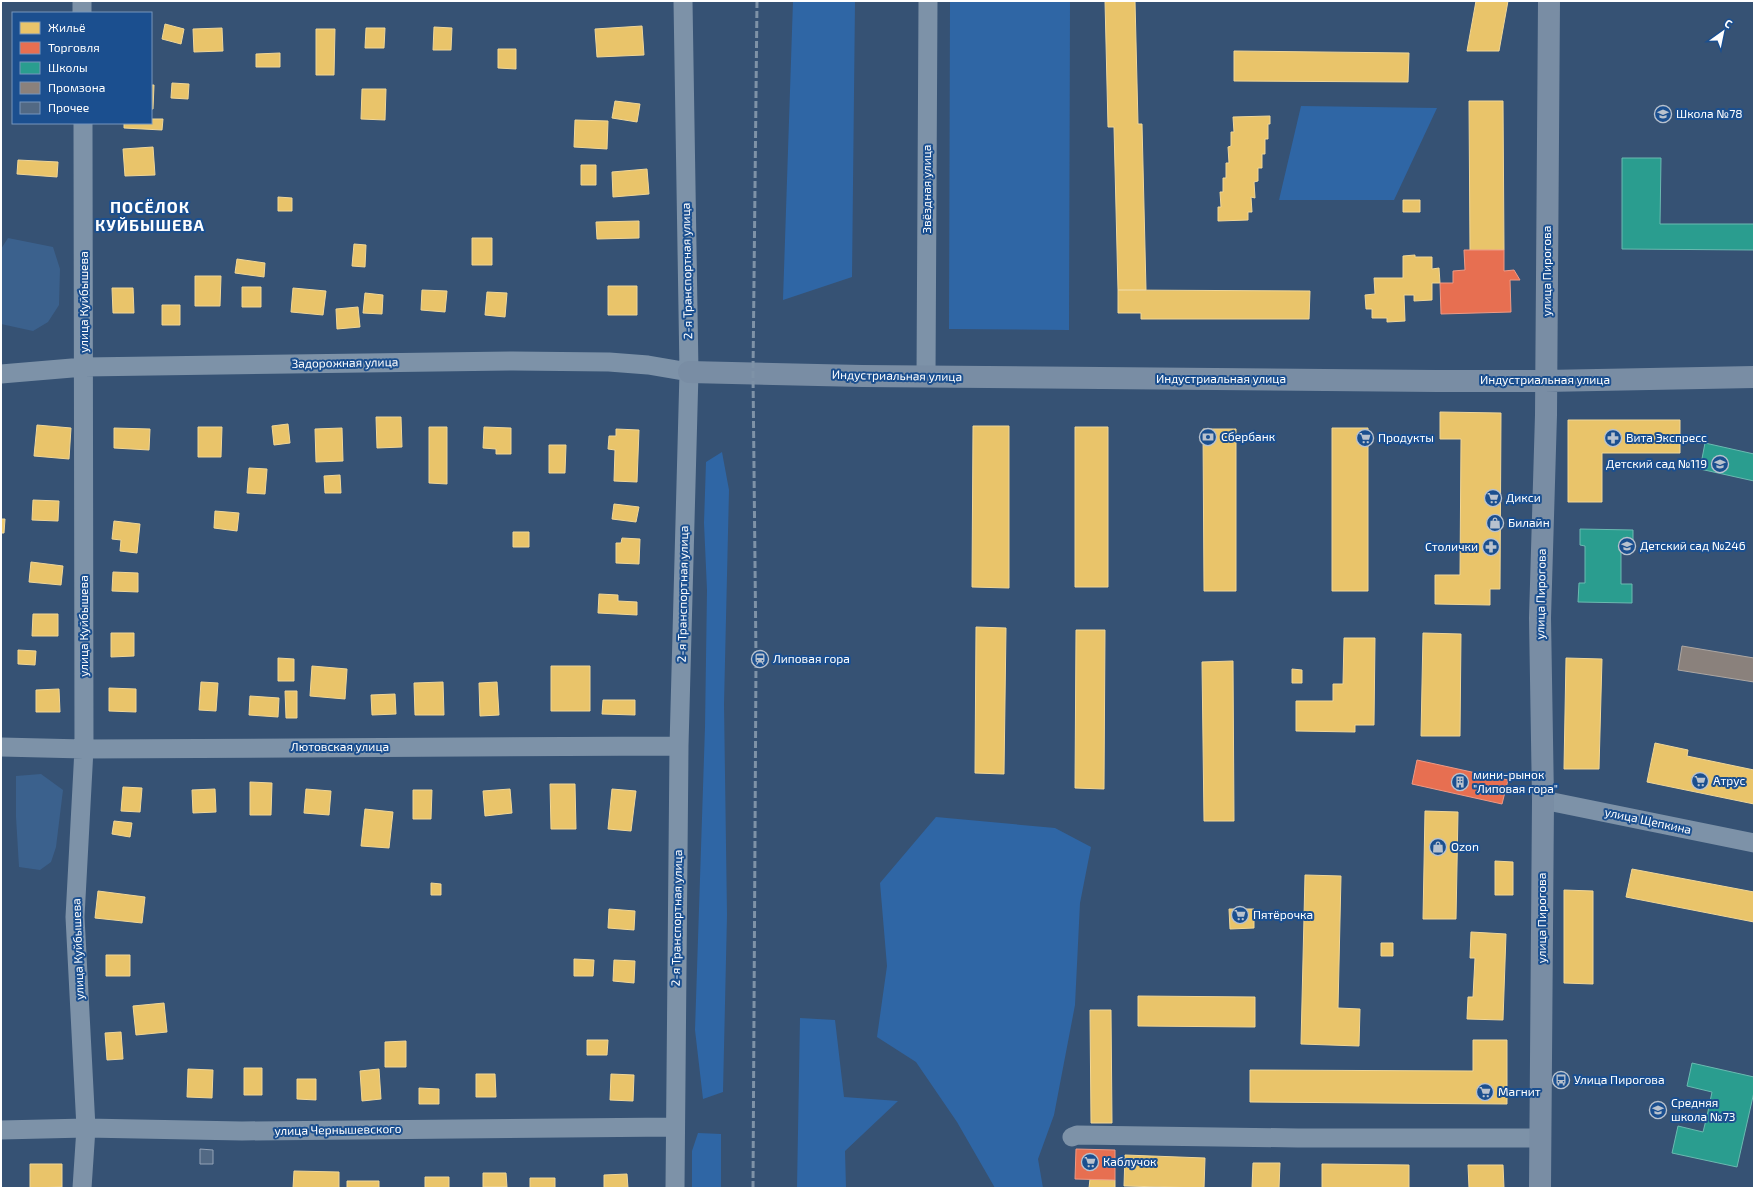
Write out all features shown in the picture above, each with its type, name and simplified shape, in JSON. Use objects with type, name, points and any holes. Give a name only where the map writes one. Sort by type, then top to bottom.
[{"type":"street","points":[[82,1],[82,12]]},
{"type":"street","name":"2-я Транспортная улица","points":[[675,1188],[679,746],[689,372],[683,1]]},
{"type":"street","name":"Звёздная улица","points":[[926,377],[928,1]]},
{"type":"street","name":"улица Пирогова","points":[[1540,1188],[1543,800],[1540,618],[1546,415],[1545,381],[1549,1]]},
{"type":"street","name":"улица Куйбышева","points":[[82,1188],[86,1128],[75,917],[84,748],[83,124]]},
{"type":"street","name":"Задорожная улица","points":[[1,374],[84,367],[535,362],[609,362],[648,365],[689,372]]},
{"type":"street","name":"Индустриальная улица","points":[[689,372],[926,377],[1545,381],[1754,377]]},
{"type":"street","name":"Лютовская улица","points":[[1,746],[84,748],[679,746]]},
{"type":"street","name":"улица Щепкина","points":[[1543,800],[1754,842]]},
{"type":"street","name":"улица Чернышевского","points":[[1,1130],[86,1128],[242,1131],[675,1127]]},
{"type":"street","points":[[1072,1137],[1077,1134],[1298,1138],[1540,1138]]},
{"type":"shaded area","points":[[793,1],[855,1],[852,277],[783,300]]},
{"type":"shaded area","points":[[950,1],[1070,1],[1069,330],[949,329]]},
{"type":"shaded area","points":[[1301,106],[1437,108],[1394,200],[1279,200]]},
{"type":"shaded area","points":[[8,238],[53,247],[60,269],[59,305],[48,322],[33,331],[1,324],[1,249]]},
{"type":"shaded area","points":[[722,452],[729,490],[724,704],[727,915],[723,1092],[703,1099],[695,1030],[705,727],[707,590],[704,523],[706,462]]},
{"type":"shaded area","points":[[41,774],[63,790],[56,847],[51,862],[40,870],[19,867],[16,817],[16,776]]},
{"type":"shaded area","points":[[936,817],[1055,828],[1091,847],[1080,903],[1075,1005],[1054,1115],[1038,1159],[1043,1188],[995,1188],[957,1122],[916,1062],[877,1037],[887,966],[880,883]]},
{"type":"shaded area","points":[[800,1018],[835,1020],[844,1097],[898,1101],[845,1151],[846,1188],[797,1188]]},
{"type":"shaded area","points":[[698,1133],[721,1134],[721,1188],[692,1188],[692,1151]]},
{"type":"building: Жильё","points":[[1105,1],[1135,1],[1138,124],[1142,124],[1146,290],[1118,290],[1114,127],[1108,127]]},
{"type":"building: Жильё","points":[[1476,1],[1508,1],[1499,51],[1467,51]]},
{"type":"building: Жильё","points":[[165,24],[184,29],[181,44],[162,39]]},
{"type":"building: Жильё","points":[[642,26],[644,55],[597,57],[595,29]]},
{"type":"building: Жильё","points":[[434,27],[452,28],[451,50],[433,50]]},
{"type":"building: Жильё","points":[[222,28],[223,51],[194,52],[193,29]]},
{"type":"building: Жильё","points":[[366,28],[385,28],[384,48],[365,48]]},
{"type":"building: Жильё","points":[[316,29],[335,29],[334,75],[316,75]]},
{"type":"building: Жильё","points":[[498,49],[516,49],[516,69],[498,68]]},
{"type":"building: Жильё","points":[[1234,51],[1409,53],[1408,82],[1234,81]]},
{"type":"building: Жильё","points":[[280,53],[280,67],[256,67],[256,54]]},
{"type":"building: Жильё","points":[[172,83],[189,84],[188,99],[171,98]]},
{"type":"building: Жильё","points":[[152,85],[154,85],[153,109]]},
{"type":"building: Жильё","points":[[362,89],[386,89],[385,120],[361,119]]},
{"type":"building: Жильё","points":[[615,101],[640,104],[637,122],[612,118]]},
{"type":"building: Жильё","points":[[1469,101],[1503,101],[1504,250],[1470,251]]},
{"type":"building: Жильё","points":[[1270,116],[1270,124],[1268,124],[1268,139],[1265,139],[1265,154],[1262,154],[1262,168],[1258,168],[1258,181],[1254,182],[1255,198],[1251,197],[1252,212],[1248,212],[1248,220],[1218,221],[1218,207],[1221,207],[1220,192],[1223,192],[1223,178],[1226,178],[1226,163],[1229,163],[1228,147],[1231,146],[1231,132],[1234,132],[1233,117]]},
{"type":"building: Жильё","points":[[152,119],[163,119],[162,130],[124,128],[124,124],[152,124]]},
{"type":"building: Жильё","points":[[575,120],[608,121],[607,149],[574,147]]},
{"type":"building: Жильё","points":[[153,147],[155,175],[125,176],[123,149]]},
{"type":"building: Жильё","points":[[18,160],[58,162],[57,177],[17,174]]},
{"type":"building: Жильё","points":[[581,165],[596,165],[596,185],[581,185]]},
{"type":"building: Жильё","points":[[647,169],[649,194],[613,197],[612,172]]},
{"type":"building: Жильё","points":[[278,197],[292,198],[292,211],[278,211]]},
{"type":"building: Жильё","points":[[1403,200],[1420,200],[1420,212],[1403,212]]},
{"type":"building: Жильё","points":[[639,221],[639,238],[597,239],[596,222]]},
{"type":"building: Жильё","points":[[472,238],[492,238],[492,265],[472,265]]},
{"type":"building: Жильё","points":[[354,244],[366,245],[365,267],[352,266]]},
{"type":"building: Жильё","points":[[1415,255],[1415,257],[1432,257],[1432,269],[1439,268],[1440,283],[1432,283],[1432,300],[1414,301],[1414,295],[1404,295],[1405,321],[1387,322],[1387,318],[1372,318],[1372,309],[1366,309],[1365,295],[1375,294],[1374,278],[1403,278],[1403,256]]},
{"type":"building: Жильё","points":[[237,259],[265,263],[264,277],[235,273]]},
{"type":"building: Жильё","points":[[195,276],[221,276],[220,306],[195,306]]},
{"type":"building: Жильё","points":[[608,286],[637,286],[637,315],[608,315]]},
{"type":"building: Жильё","points":[[242,287],[261,287],[261,307],[242,307]]},
{"type":"building: Жильё","points":[[112,288],[133,288],[134,313],[113,313]]},
{"type":"building: Жильё","points":[[293,288],[326,291],[323,315],[291,312]]},
{"type":"building: Жильё","points":[[422,290],[447,291],[445,312],[421,310]]},
{"type":"building: Жильё","points":[[1118,290],[1310,291],[1309,319],[1141,319],[1141,313],[1118,313]]},
{"type":"building: Жильё","points":[[487,292],[507,293],[505,317],[485,315]]},
{"type":"building: Жильё","points":[[365,293],[383,295],[382,314],[363,313]]},
{"type":"building: Жильё","points":[[162,305],[180,305],[180,325],[162,325]]},
{"type":"building: Жильё","points":[[358,307],[360,327],[337,329],[336,309]]},
{"type":"building: Жильё","points":[[1440,412],[1501,413],[1500,589],[1490,589],[1490,605],[1435,604],[1435,575],[1460,575],[1461,439],[1440,439]]},
{"type":"building: Жильё","points":[[376,417],[401,417],[402,447],[377,448]]},
{"type":"building: Жильё","points":[[1568,420],[1680,420],[1680,453],[1602,453],[1602,502],[1568,502]]},
{"type":"building: Жильё","points":[[288,424],[290,443],[274,445],[272,426]]},
{"type":"building: Жильё","points":[[37,425],[71,428],[69,459],[34,456]]},
{"type":"building: Жильё","points":[[973,426],[1009,426],[1009,588],[972,587]]},
{"type":"building: Жильё","points":[[198,427],[222,427],[221,457],[198,457]]},
{"type":"building: Жильё","points":[[429,427],[447,427],[447,484],[429,483]]},
{"type":"building: Жильё","points":[[484,427],[511,428],[511,454],[496,454],[496,449],[483,448]]},
{"type":"building: Жильё","points":[[1075,427],[1108,427],[1108,587],[1075,587]]},
{"type":"building: Жильё","points":[[114,428],[150,429],[149,450],[114,448]]},
{"type":"building: Жильё","points":[[342,428],[343,461],[316,462],[315,429]]},
{"type":"building: Жильё","points":[[1332,428],[1368,428],[1368,591],[1332,591]]},
{"type":"building: Жильё","points":[[616,429],[639,430],[637,482],[614,481],[615,450],[608,449],[609,436],[616,436]]},
{"type":"building: Жильё","points":[[1203,429],[1236,429],[1236,591],[1204,591]]},
{"type":"building: Жильё","points":[[549,445],[566,445],[565,473],[549,473]]},
{"type":"building: Жильё","points":[[249,468],[267,469],[265,494],[247,493]]},
{"type":"building: Жильё","points":[[340,475],[341,493],[325,493],[324,476]]},
{"type":"building: Жильё","points":[[33,500],[59,501],[58,521],[32,520]]},
{"type":"building: Жильё","points":[[614,504],[639,507],[636,522],[612,519]]},
{"type":"building: Жильё","points":[[215,511],[239,513],[237,531],[214,528]]},
{"type":"building: Жильё","points":[[1,519],[5,519],[4,533],[1,533]]},
{"type":"building: Жильё","points":[[114,521],[140,524],[137,553],[120,551],[121,540],[112,539]]},
{"type":"building: Жильё","points":[[513,532],[529,532],[529,547],[513,547]]},
{"type":"building: Жильё","points":[[622,538],[640,539],[639,564],[616,563],[616,543],[621,543]]},
{"type":"building: Жильё","points":[[31,562],[63,566],[61,585],[29,582]]},
{"type":"building: Жильё","points":[[113,572],[138,573],[138,592],[112,591]]},
{"type":"building: Жильё","points":[[599,594],[618,595],[618,601],[637,602],[637,615],[598,613]]},
{"type":"building: Жильё","points":[[33,614],[58,614],[58,636],[32,636]]},
{"type":"building: Жильё","points":[[976,627],[1006,628],[1004,774],[975,773]]},
{"type":"building: Жильё","points":[[1076,630],[1105,630],[1104,789],[1075,788]]},
{"type":"building: Жильё","points":[[111,633],[134,633],[134,656],[111,657]]},
{"type":"building: Жильё","points":[[1423,633],[1461,634],[1460,736],[1421,736]]},
{"type":"building: Жильё","points":[[1344,638],[1375,638],[1374,725],[1355,725],[1355,732],[1296,731],[1296,701],[1333,701],[1333,684],[1343,684]]},
{"type":"building: Жильё","points":[[18,650],[36,651],[35,665],[18,664]]},
{"type":"building: Жильё","points":[[278,658],[294,659],[294,681],[278,681]]},
{"type":"building: Жильё","points":[[1566,658],[1602,659],[1599,769],[1564,769]]},
{"type":"building: Жильё","points":[[1233,661],[1234,821],[1204,821],[1202,662]]},
{"type":"building: Жильё","points":[[312,666],[347,669],[345,699],[310,696]]},
{"type":"building: Жильё","points":[[551,666],[590,666],[590,711],[551,711]]},
{"type":"building: Жильё","points":[[1292,669],[1302,670],[1302,683],[1292,683]]},
{"type":"building: Жильё","points":[[201,682],[218,683],[216,711],[199,710]]},
{"type":"building: Жильё","points":[[443,682],[444,715],[415,715],[414,683]]},
{"type":"building: Жильё","points":[[497,682],[499,715],[480,716],[479,683]]},
{"type":"building: Жильё","points":[[109,688],[136,689],[136,712],[109,711]]},
{"type":"building: Жильё","points":[[59,689],[60,712],[36,712],[36,690]]},
{"type":"building: Жильё","points":[[285,691],[297,691],[297,718],[286,718]]},
{"type":"building: Жильё","points":[[395,694],[396,714],[372,715],[371,695]]},
{"type":"building: Жильё","points":[[250,696],[279,698],[278,717],[249,715]]},
{"type":"building: Жильё","points":[[603,700],[635,700],[635,715],[602,714]]},
{"type":"building: Жильё","points":[[1655,743],[1688,750],[1687,756],[1754,770],[1754,804],[1647,782]]},
{"type":"building: Жильё","points":[[250,782],[272,783],[271,815],[250,815]]},
{"type":"building: Жильё","points":[[550,784],[575,784],[576,829],[551,829]]},
{"type":"building: Жильё","points":[[123,787],[142,788],[140,812],[121,811]]},
{"type":"building: Жильё","points":[[215,789],[216,812],[193,813],[192,790]]},
{"type":"building: Жильё","points":[[306,789],[331,791],[329,815],[304,813]]},
{"type":"building: Жильё","points":[[510,789],[512,813],[485,816],[483,791]]},
{"type":"building: Жильё","points":[[612,789],[636,791],[631,831],[608,829]]},
{"type":"building: Жильё","points":[[413,790],[432,790],[431,819],[413,819]]},
{"type":"building: Жильё","points":[[365,809],[393,812],[389,848],[361,846]]},
{"type":"building: Жильё","points":[[1425,811],[1458,812],[1456,919],[1423,919]]},
{"type":"building: Жильё","points":[[114,821],[132,823],[130,837],[112,834]]},
{"type":"building: Жильё","points":[[1495,861],[1513,862],[1513,895],[1495,895]]},
{"type":"building: Жильё","points":[[1632,869],[1754,892],[1754,922],[1626,897]]},
{"type":"building: Жильё","points":[[1305,875],[1341,876],[1338,1008],[1360,1009],[1359,1046],[1301,1044]]},
{"type":"building: Жильё","points":[[431,883],[441,884],[441,895],[431,895]]},
{"type":"building: Жильё","points":[[1564,890],[1593,891],[1593,984],[1564,983]]},
{"type":"building: Жильё","points":[[98,891],[145,897],[142,923],[95,918]]},
{"type":"building: Жильё","points":[[609,909],[635,911],[634,930],[608,928]]},
{"type":"building: Жильё","points":[[1229,909],[1254,909],[1254,928],[1230,929]]},
{"type":"building: Жильё","points":[[1471,932],[1506,934],[1503,1020],[1467,1019],[1468,997],[1473,997],[1475,958],[1470,958]]},
{"type":"building: Жильё","points":[[1381,943],[1393,943],[1393,956],[1381,956]]},
{"type":"building: Жильё","points":[[106,955],[130,955],[130,976],[106,976]]},
{"type":"building: Жильё","points":[[574,959],[594,960],[593,976],[574,976]]},
{"type":"building: Жильё","points":[[614,960],[635,961],[634,983],[613,981]]},
{"type":"building: Жильё","points":[[1138,996],[1255,997],[1255,1027],[1138,1026]]},
{"type":"building: Жильё","points":[[164,1003],[167,1032],[136,1035],[133,1006]]},
{"type":"building: Жильё","points":[[1090,1010],[1111,1010],[1112,1123],[1091,1123]]},
{"type":"building: Жильё","points":[[121,1032],[123,1059],[107,1060],[105,1033]]},
{"type":"building: Жильё","points":[[587,1040],[608,1040],[607,1055],[587,1055]]},
{"type":"building: Жильё","points":[[1473,1040],[1507,1040],[1507,1104],[1250,1102],[1250,1070],[1473,1071]]},
{"type":"building: Жильё","points":[[406,1041],[406,1067],[385,1067],[385,1042]]},
{"type":"building: Жильё","points":[[244,1068],[262,1068],[262,1095],[244,1095]]},
{"type":"building: Жильё","points":[[188,1069],[213,1070],[212,1098],[187,1097]]},
{"type":"building: Жильё","points":[[379,1069],[381,1099],[362,1101],[360,1071]]},
{"type":"building: Жильё","points":[[476,1074],[495,1074],[496,1097],[476,1097]]},
{"type":"building: Жильё","points":[[611,1074],[634,1075],[633,1101],[610,1100]]},
{"type":"building: Жильё","points":[[297,1079],[316,1079],[316,1100],[297,1099]]},
{"type":"building: Жильё","points":[[419,1088],[439,1089],[439,1104],[419,1104]]},
{"type":"building: Жильё","points":[[1125,1155],[1205,1158],[1204,1188],[1124,1186]]},
{"type":"building: Жильё","points":[[1253,1163],[1280,1163],[1279,1188],[1252,1188]]},
{"type":"building: Жильё","points":[[30,1164],[62,1164],[62,1187],[30,1188]]},
{"type":"building: Жильё","points":[[1322,1164],[1409,1165],[1409,1188],[1322,1188]]},
{"type":"building: Жильё","points":[[1468,1165],[1503,1165],[1504,1188],[1469,1188]]},
{"type":"building: Жильё","points":[[294,1171],[339,1172],[339,1188],[293,1188]]},
{"type":"building: Жильё","points":[[483,1173],[506,1173],[507,1187],[483,1187]]},
{"type":"building: Жильё","points":[[627,1174],[628,1188],[604,1188],[604,1175]]},
{"type":"building: Жильё","points":[[425,1177],[449,1177],[449,1188],[425,1188]]},
{"type":"building: Жильё","points":[[530,1178],[555,1178],[555,1188],[530,1188]]},
{"type":"building: Жильё","points":[[1090,1179],[1115,1180],[1115,1188],[1089,1188]]},
{"type":"building: Жильё","points":[[347,1181],[379,1181],[379,1188],[347,1188]]},
{"type":"building: Торговля","points":[[1464,250],[1504,250],[1504,271],[1514,270],[1520,280],[1510,280],[1511,312],[1441,314],[1440,283],[1453,283],[1453,271],[1465,270]]},
{"type":"building: Торговля","name":"мини-рынок \"Липовая гора\"","points":[[1417,760],[1508,780],[1502,804],[1412,784]]},
{"type":"building: Торговля","points":[[1076,1149],[1115,1150],[1115,1180],[1075,1179]]},
{"type":"building: Школы","points":[[1622,158],[1661,158],[1660,224],[1754,224],[1754,250],[1622,249]]},
{"type":"building: Школы","points":[[1705,443],[1754,454],[1754,481],[1700,469]]},
{"type":"building: Школы","points":[[1580,529],[1633,530],[1633,548],[1621,548],[1621,584],[1632,584],[1632,603],[1578,602],[1579,583],[1585,583],[1585,546],[1580,545]]},
{"type":"building: Школы","name":"Средняя школа №73","points":[[1692,1063],[1754,1077],[1754,1092],[1737,1167],[1672,1153],[1678,1126],[1703,1132],[1707,1116],[1712,1092],[1687,1086]]},
{"type":"building: Промзона","points":[[1682,646],[1754,658],[1754,682],[1678,670]]},
{"type":"building: Прочее","points":[[200,1149],[213,1150],[213,1164],[200,1164]]},
{"type":"railway","points":[[753,1188],[756,659],[753,373],[757,1]]},
{"type":"place","name":"Школа №78","points":[[1663,114]]},
{"type":"place","name":"Сбербанк","points":[[1208,437]]},
{"type":"place","name":"Продукты","points":[[1365,438]]},
{"type":"place","name":"Вита Экспресс","points":[[1613,438]]},
{"type":"place","name":"Детский сад №119","points":[[1720,464]]},
{"type":"place","name":"Дикси","points":[[1493,498]]},
{"type":"place","name":"Билайн","points":[[1495,523]]},
{"type":"place","name":"Детский сад №246","points":[[1627,546]]},
{"type":"place","name":"Столички","points":[[1491,547]]},
{"type":"place","name":"Липовая гора","points":[[760,659]]},
{"type":"place","name":"Атрус","points":[[1700,781]]},
{"type":"place","name":"мини-рынок \"Липовая гора\"","points":[[1460,782]]},
{"type":"place","name":"Ozon","points":[[1438,847]]},
{"type":"place","name":"Пятёрочка","points":[[1240,915]]},
{"type":"place","name":"Улица Пирогова","points":[[1561,1080]]},
{"type":"place","name":"Магнит","points":[[1485,1092]]},
{"type":"place","name":"Средняя школа №73","points":[[1658,1110]]},
{"type":"place","name":"Каблучок","points":[[1090,1162]]},
{"type":"district","name":"ПОСЁЛОК КУЙБЫШЕВА","points":[[150,216]]}]
